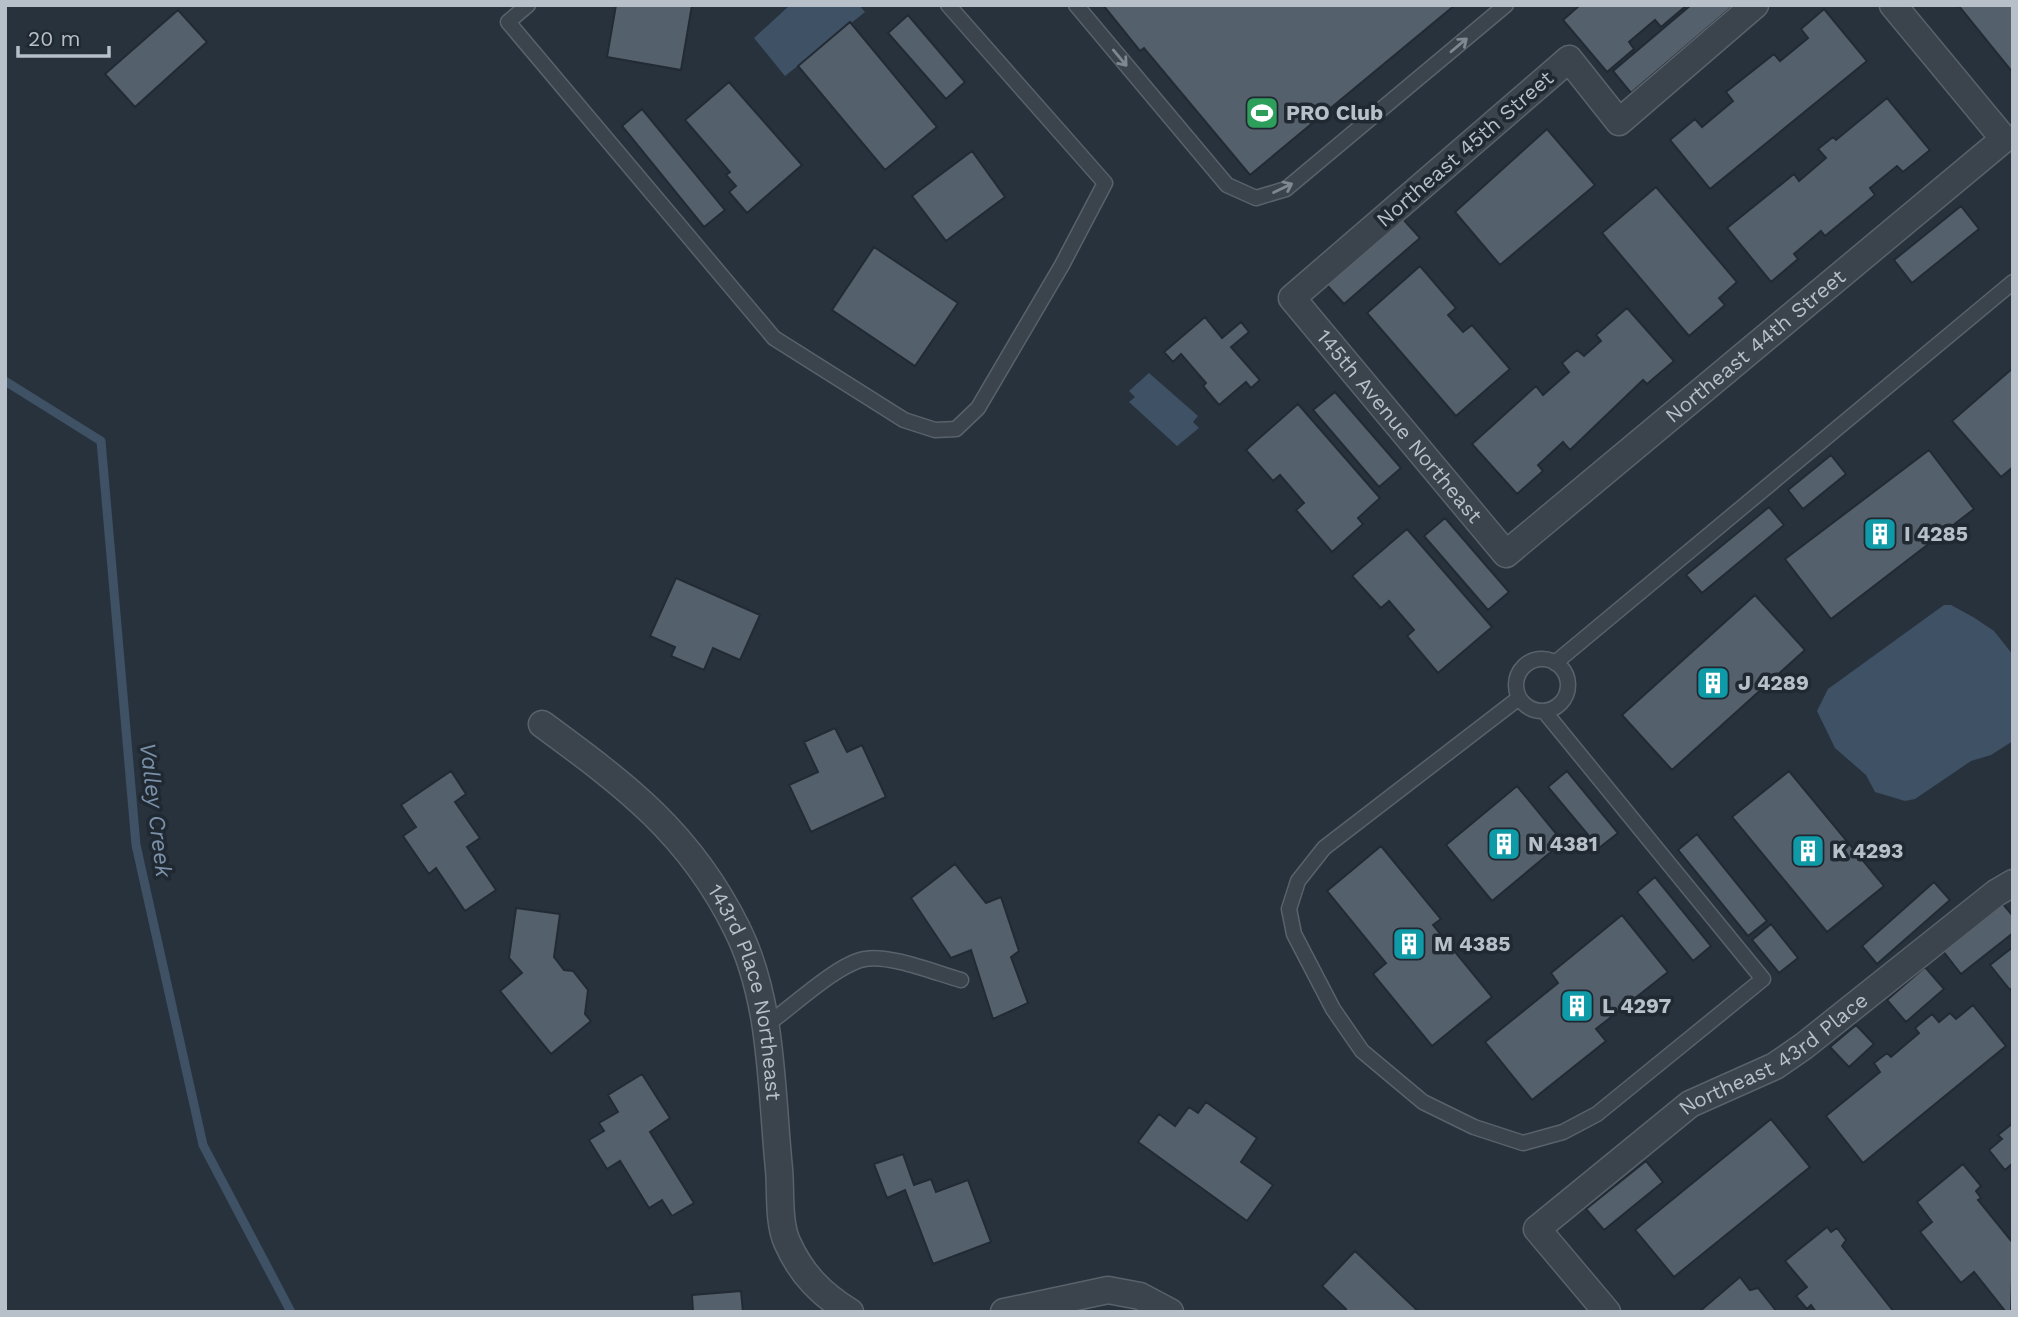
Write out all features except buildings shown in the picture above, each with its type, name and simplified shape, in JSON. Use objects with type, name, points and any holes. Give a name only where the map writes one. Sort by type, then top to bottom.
[{"type":"street","name":"Northeast 45th Street","points":[[1292,298],[1569,59],[1619,122],[1755,5]]},
{"type":"street","name":"Northeast 44th Street","points":[[1506,554],[2004,139],[1893,5]]},
{"type":"street","name":"145th Avenue Northeast","points":[[1292,298],[1506,554]]},
{"type":"street","name":"143rd Place Northeast","points":[[542,724],[619,781],[672,829],[705,871],[739,931],[763,1007],[786,1239],[805,1275],[831,1300],[850,1312]]},
{"type":"street","name":"Northeast 43rd Place","points":[[1607,1312],[1537,1229],[1690,1104],[1775,1066],[1804,1046],[1996,893],[2013,883]]},
{"type":"street","points":[[1004,1312],[1108,1290],[1140,1296],[1170,1312]]},
{"type":"lane","points":[[528,5],[508,22],[774,338],[904,420],[935,429],[956,429],[978,408],[1062,265],[1105,183],[948,5]]},
{"type":"lane","points":[[1076,5],[1227,186],[1256,198],[1286,189],[1506,5]]},
{"type":"lane","points":[[1555,663],[2013,282]]},
{"type":"lane","points":[[1541,659],[1555,663],[1567,678],[1566,694],[1556,707],[1544,711],[1533,710],[1519,698],[1516,681],[1525,665],[1541,659]]},
{"type":"lane","points":[[1519,698],[1324,848],[1298,881],[1289,909],[1294,934],[1306,961],[1333,1009],[1362,1051],[1423,1102],[1474,1127],[1522,1143],[1563,1132],[1597,1114],[1763,979],[1544,711]]},
{"type":"lane","points":[[765,1026],[846,965],[866,958],[886,960],[961,980]]},
{"type":"water","points":[[790,5],[859,5],[865,12],[785,76],[754,38]]},
{"type":"water","points":[[1149,373],[1198,416],[1193,422],[1199,428],[1177,446],[1129,402],[1135,397],[1129,391]]},
{"type":"water","points":[[1944,605],[1951,605],[1994,631],[2013,655],[2013,741],[1991,755],[1971,761],[1915,799],[1905,801],[1875,792],[1866,775],[1835,748],[1817,711],[1828,689]]},
{"type":"waterway","name":"Valley Creek","points":[[5,381],[101,441],[136,845],[203,1145],[291,1312]]},
{"type":"place","name":"PRO Club","points":[[1262,113]]},
{"type":"place","name":"I 4285","points":[[1880,534]]},
{"type":"place","name":"J 4289","points":[[1713,683]]},
{"type":"place","name":"N 4381","points":[[1504,844]]},
{"type":"place","name":"K 4293","points":[[1808,851]]},
{"type":"place","name":"M 4385","points":[[1409,944]]},
{"type":"place","name":"L 4297","points":[[1577,1006]]}]
